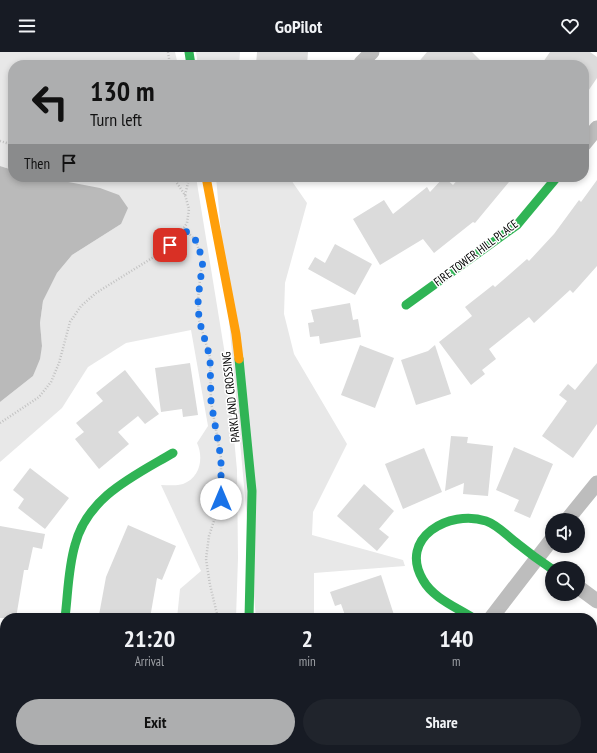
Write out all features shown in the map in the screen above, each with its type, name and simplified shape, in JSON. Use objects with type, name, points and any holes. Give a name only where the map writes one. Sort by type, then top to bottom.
[{"type":"street","points":[[364,60],[372,52]]},
{"type":"street","points":[[589,138],[597,128]]},
{"type":"street","name":"PARKLAND CROSSING","points":[[207,182],[236,334],[252,491],[249,613]]},
{"type":"street","name":"FIRE TOWER HILL PLACE","points":[[406,306],[517,225],[552,182]]},
{"type":"street","points":[[66,613],[74,550],[78,534],[85,518],[102,498],[173,453]]},
{"type":"street","points":[[573,513],[597,483]]},
{"type":"street","points":[[466,613],[428,587],[420,575],[417,561],[418,547],[423,536],[434,526],[450,520],[468,519],[484,521],[496,527],[545,564]]},
{"type":"street","points":[[495,613],[545,547]]},
{"type":"street","points":[[585,592],[597,601]]},
{"type":"path","points":[[0,422],[38,397],[51,382],[70,322],[81,306],[96,293],[166,250],[178,237],[187,223],[189,209],[185,195],[176,182]]},
{"type":"path","points":[[183,229],[195,239],[203,260],[198,299],[199,320],[210,357],[211,402],[221,458],[221,499],[209,536],[206,558],[210,585],[217,613]]},
{"type":"shaded area","points":[[0,52],[175,52],[177,60],[8,60],[8,168],[0,166]]},
{"type":"shaded area","points":[[196,52],[240,52],[239,60],[197,60]]},
{"type":"shaded area","points":[[0,166],[8,168],[8,182],[68,182],[100,188],[119,195],[128,208],[121,224],[72,255],[57,273],[43,301],[40,323],[42,346],[40,359],[33,376],[0,402]]},
{"type":"shaded area","points":[[58,182],[197,182],[228,373],[237,470],[238,558],[236,613],[178,613],[180,589],[201,571],[161,485],[181,485],[189,481],[197,472],[200,455],[197,443],[208,426],[191,330],[126,343],[88,367],[62,408],[0,462],[0,402],[33,376],[42,346],[40,323],[43,301],[57,273],[72,255],[121,224]]},
{"type":"shaded area","points":[[216,182],[292,182],[307,203],[285,283],[284,314],[294,354],[347,444],[313,512],[312,535],[403,560],[405,566],[314,573],[314,613],[256,613]]},
{"type":"building","points":[[257,52],[308,52],[307,60],[256,60]]},
{"type":"building","points":[[427,52],[472,52],[480,60],[420,60]]},
{"type":"building","points":[[550,52],[590,52],[597,57],[597,78],[589,90],[589,60],[544,60]]},
{"type":"building","points":[[597,180],[597,266],[573,293],[570,290],[534,323],[529,317],[489,349],[496,359],[482,370],[485,374],[471,385],[439,342],[472,316],[465,307],[493,285],[495,287],[527,259],[529,261],[554,234],[579,200],[581,202]]},
{"type":"building","points":[[439,182],[450,182],[453,185],[456,182],[509,182],[475,223],[473,222],[434,253],[423,239],[380,265],[353,219],[384,200],[393,214],[427,187],[430,192]]},
{"type":"building","points":[[335,244],[372,264],[355,295],[308,269],[315,257],[325,263]]},
{"type":"building","points":[[350,303],[353,320],[358,319],[361,337],[320,344],[319,336],[310,337],[308,323],[314,322],[311,310]]},
{"type":"building","points":[[360,345],[394,358],[375,408],[341,395]]},
{"type":"building","points":[[435,345],[451,394],[416,405],[401,360],[428,351]]},
{"type":"building","points":[[190,363],[198,415],[183,417],[182,409],[161,412],[155,368]]},
{"type":"building","points":[[597,363],[597,424],[573,458],[542,436],[567,401],[559,395],[568,384],[575,390]]},
{"type":"building","points":[[125,370],[159,414],[145,424],[138,416],[118,432],[129,444],[99,469],[75,439],[84,432],[76,423],[103,401],[96,393]]},
{"type":"building","points":[[451,436],[468,437],[467,443],[493,446],[488,496],[463,494],[464,483],[445,491]]},
{"type":"building","points":[[514,447],[553,464],[530,518],[514,511],[519,500],[496,490]]},
{"type":"building","points":[[424,448],[442,492],[403,509],[385,464]]},
{"type":"building","points":[[30,468],[69,498],[45,529],[18,508],[24,499],[13,490]]},
{"type":"building","points":[[364,484],[394,511],[379,529],[389,537],[377,551],[337,516]]},
{"type":"building","points":[[128,525],[176,546],[162,580],[157,578],[151,613],[99,613],[106,577]]},
{"type":"building","points":[[0,526],[45,534],[42,549],[33,547],[28,570],[24,570],[17,613],[0,613]]},
{"type":"building","points":[[381,575],[393,613],[344,613],[341,604],[335,606],[330,592]]},
{"type":"traffic: fast","points":[[189,52],[190,60]]},
{"type":"traffic: fast","points":[[406,305],[517,225],[553,182]]},
{"type":"traffic: fast","points":[[239,359],[252,491],[249,613]]},
{"type":"traffic: fast","points":[[66,613],[70,572],[75,545],[81,528],[90,514],[101,501],[114,490],[143,470],[173,453]]},
{"type":"traffic: fast","points":[[464,613],[445,602],[433,592],[423,580],[417,565],[417,551],[422,540],[431,530],[443,523],[457,519],[472,518],[486,521],[498,528],[545,564]]},
{"type":"traffic: slow","points":[[207,182],[236,334],[239,359]]},
{"type":"route","points":[[170,245],[183,229],[195,239],[203,260],[198,299],[199,320],[210,357],[211,402],[221,458],[221,499]]}]
